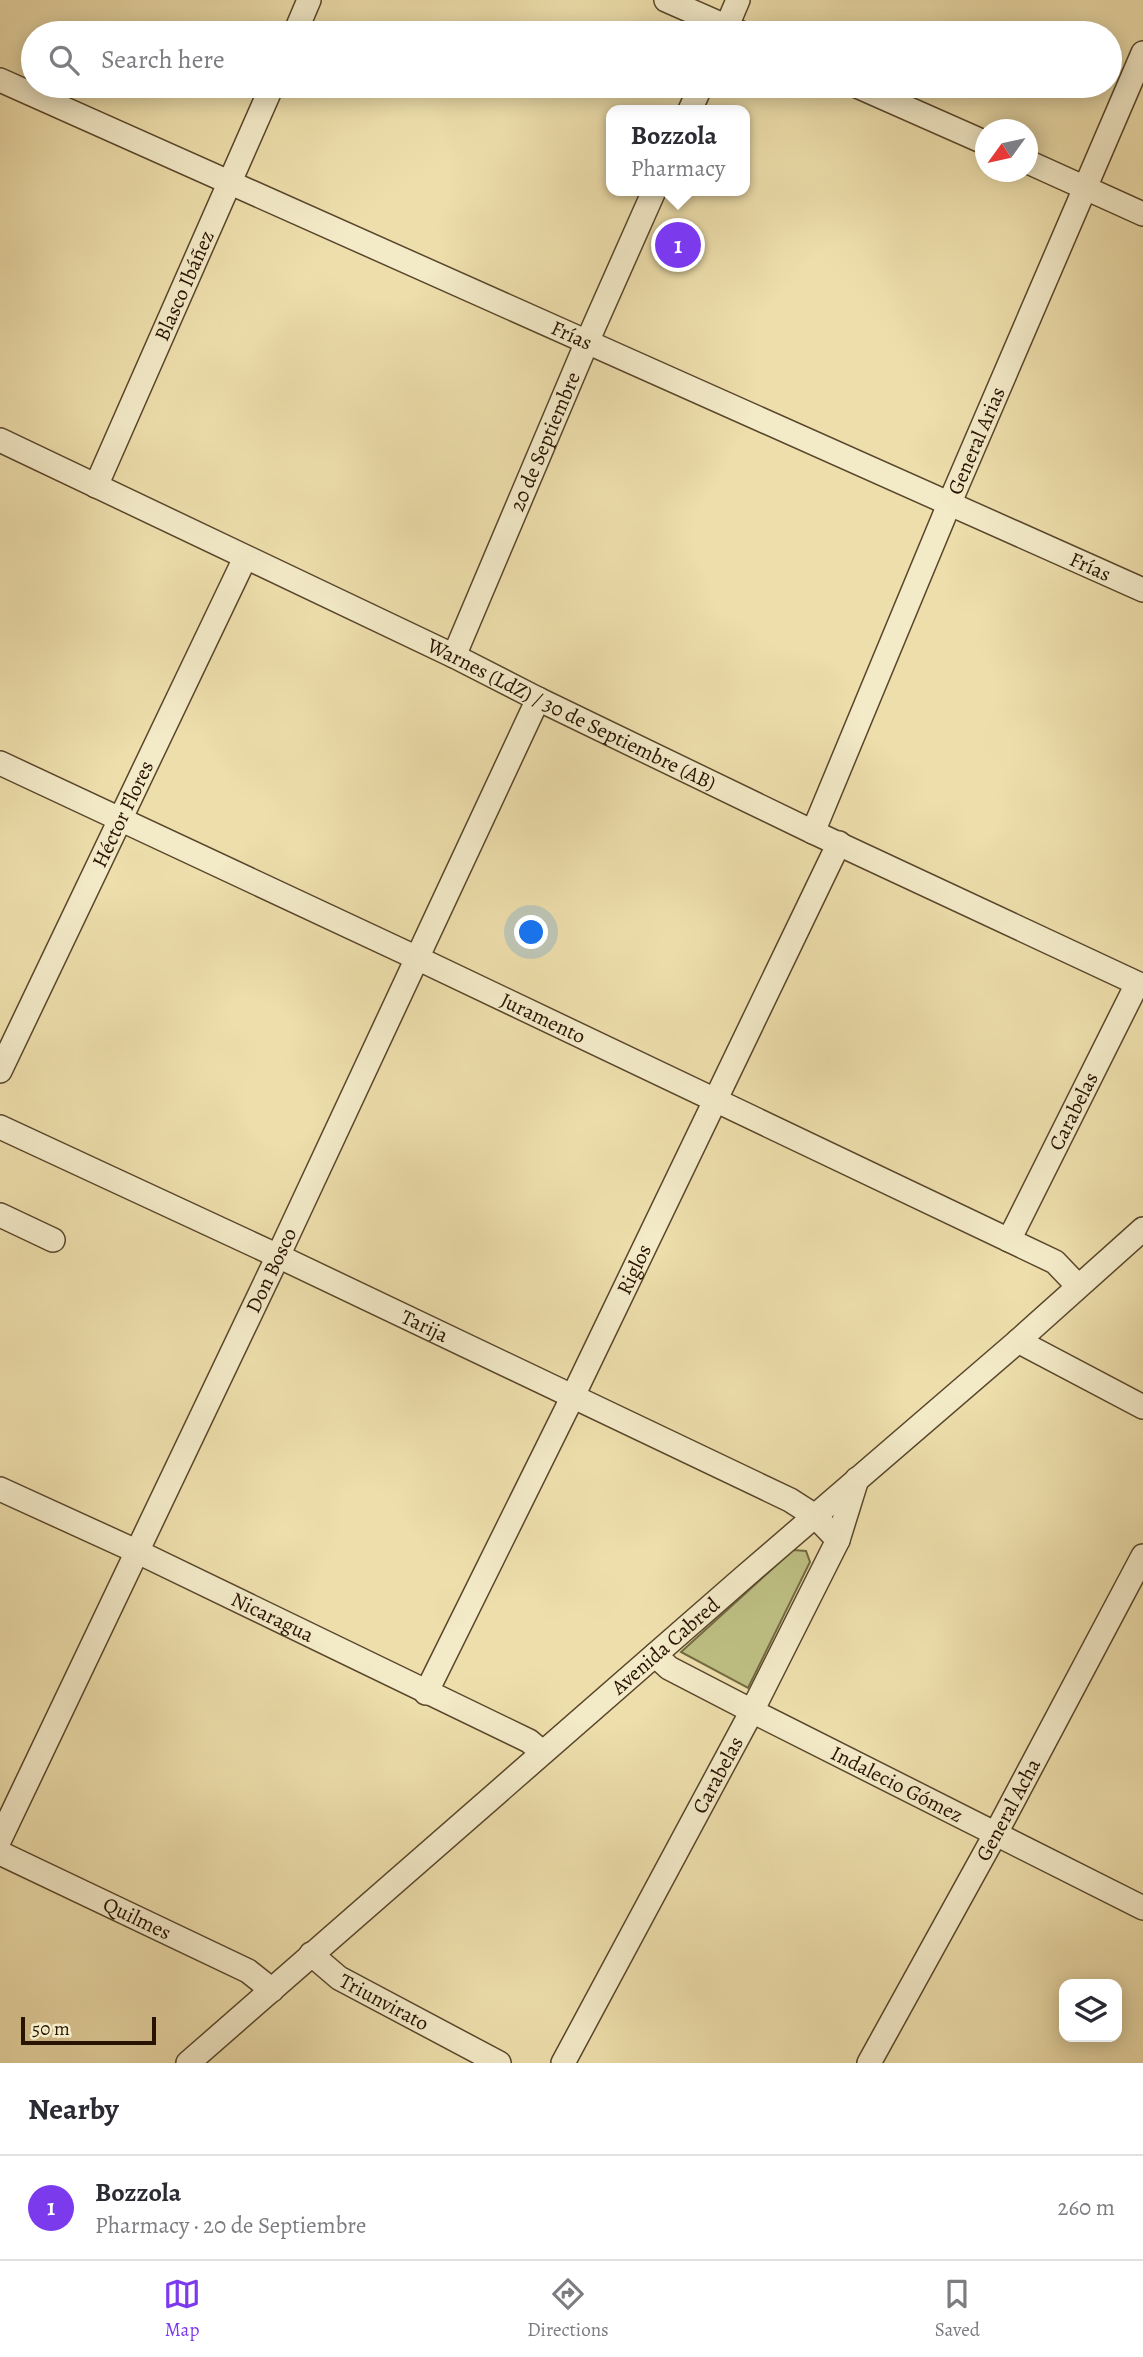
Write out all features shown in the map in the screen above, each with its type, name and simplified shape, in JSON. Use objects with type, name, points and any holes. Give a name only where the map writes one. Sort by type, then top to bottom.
[{"type":"street","points":[[300,21],[309,0]]},
{"type":"street","points":[[666,0],[710,21]]},
{"type":"street","points":[[733,21],[738,0]]},
{"type":"street","name":"General Arias","points":[[813,832],[950,502],[1143,53]]},
{"type":"street","name":"Frías","points":[[0,80],[21,89]]},
{"type":"street","name":"Frías","points":[[40,98],[1143,590]]},
{"type":"street","name":"Blasco Ibáñez","points":[[96,486],[267,98]]},
{"type":"street","points":[[885,98],[975,139]]},
{"type":"street","points":[[1038,167],[1143,214]]},
{"type":"street","name":"20 de Septiembre","points":[[454,656],[652,196]]},
{"type":"street","name":"Warnes (LdZ) / 30 de Septiembre (AB)","points":[[0,440],[454,656],[813,832],[1140,985]]},
{"type":"street","name":"Héctor Flores","points":[[0,1071],[245,558]]},
{"type":"street","name":"Don Bosco","points":[[0,1839],[278,1256],[538,699]]},
{"type":"street","name":"Juramento","points":[[0,763],[1055,1262],[1078,1286]]},
{"type":"street","name":"Riglos","points":[[426,1693],[572,1398],[839,843]]},
{"type":"street","name":"Carabelas","points":[[1009,1240],[1140,985]]},
{"type":"street","name":"Tarija","points":[[0,1127],[790,1500],[815,1516],[838,1540]]},
{"type":"street","points":[[0,1215],[53,1240]]},
{"type":"street","name":"Avenida Cabred","points":[[188,2063],[1143,1228]]},
{"type":"street","points":[[1018,1340],[1143,1407]]},
{"type":"street","name":"Carabelas","points":[[563,2063],[752,1711],[838,1540],[858,1479]]},
{"type":"street","name":"Nicaragua","points":[[0,1489],[138,1552],[529,1741],[542,1752]]},
{"type":"street","name":"General Acha","points":[[869,2063],[996,1833],[1143,1556]]},
{"type":"street","name":"Indalecio Gómez","points":[[655,1655],[669,1668],[1143,1908]]},
{"type":"street","name":"Quilmes","points":[[0,1853],[248,1971],[272,1990]]},
{"type":"street","name":"Triunvirato","points":[[311,1954],[339,1978],[485,2060]]},
{"type":"green space","points":[[793,1550],[806,1551],[810,1562],[748,1688],[681,1652]]},
{"type":"place","name":"Bozzola","points":[[678,245]]}]
